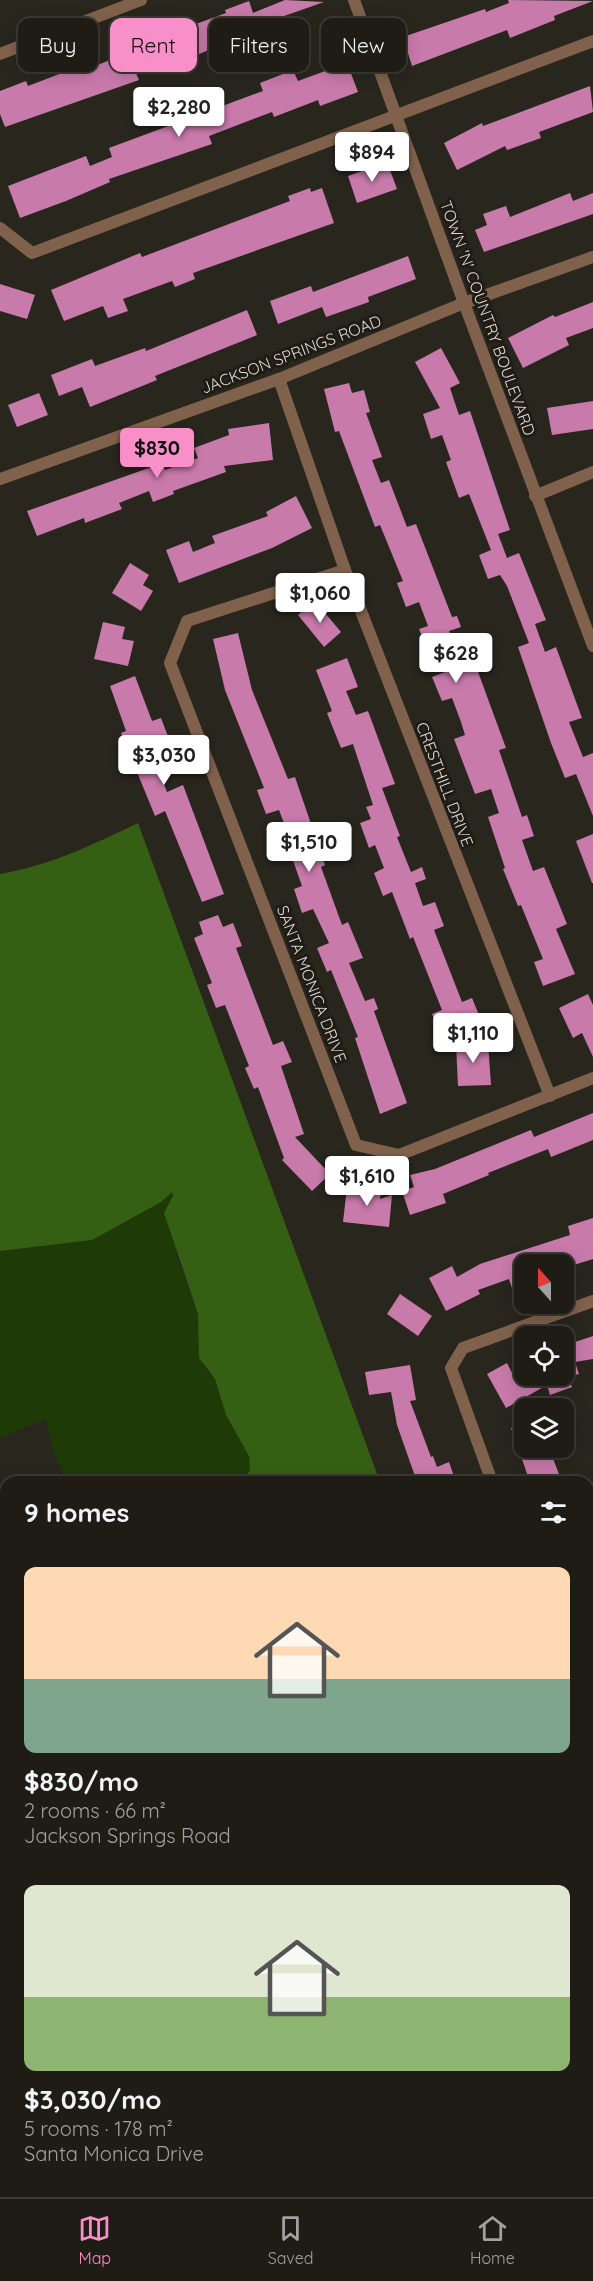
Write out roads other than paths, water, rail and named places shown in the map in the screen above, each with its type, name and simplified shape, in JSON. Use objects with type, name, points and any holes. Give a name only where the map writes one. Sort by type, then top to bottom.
[{"type":"street","points":[[0,54],[141,0]]},
{"type":"street","name":"TOWN 'N' COUNTRY BOULEVARD","points":[[354,0],[535,496],[593,646]]},
{"type":"street","points":[[0,228],[32,253],[593,41]]},
{"type":"street","name":"JACKSON SPRINGS ROAD","points":[[0,479],[279,379],[464,303],[593,257]]},
{"type":"street","name":"CRESTHILL DRIVE","points":[[279,379],[345,570],[549,1096]]},
{"type":"street","points":[[535,496],[593,472]]},
{"type":"street","name":"SANTA MONICA DRIVE","points":[[345,570],[187,621],[170,663],[356,1145],[399,1155],[549,1096]]},
{"type":"street","points":[[549,1096],[593,1078]]},
{"type":"street","points":[[490,1476],[452,1368],[463,1348],[593,1301]]}]
